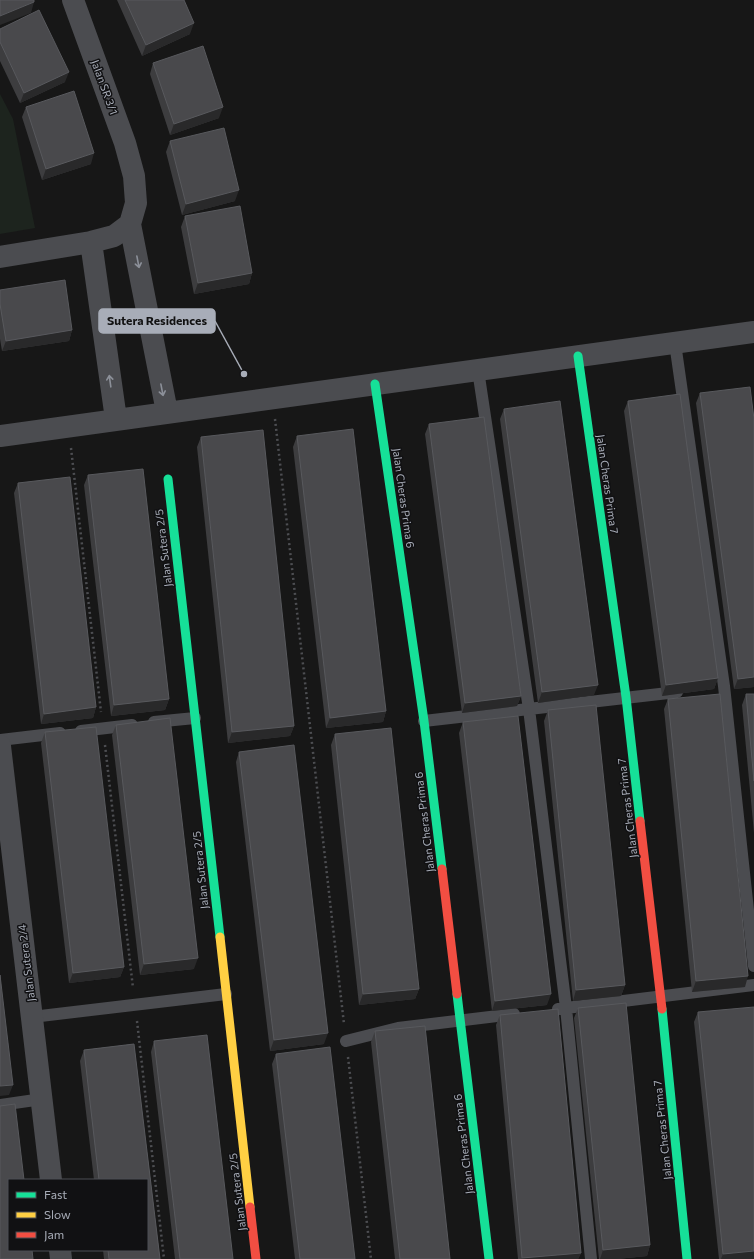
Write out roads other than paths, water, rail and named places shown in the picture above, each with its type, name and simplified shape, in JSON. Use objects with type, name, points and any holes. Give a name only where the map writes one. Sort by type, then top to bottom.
[{"type":"street","name":"Jalan SR 3/1","points":[[73,0],[125,143],[134,176],[136,203],[130,224]]},
{"type":"street","points":[[0,257],[91,242],[114,236],[130,224],[167,412]]},
{"type":"street","points":[[91,242],[116,419]]},
{"type":"street","points":[[0,436],[754,332]]},
{"type":"street","name":"Jalan Cheras Prima 7","points":[[578,356],[626,697],[661,996],[687,1259]]},
{"type":"street","name":"Jalan Cheras Prima 6","points":[[375,384],[424,721],[490,1259]]},
{"type":"street","name":"Jalan Sutera 2/5","points":[[168,479],[256,1259]]},
{"type":"street","name":"Jalan Sutera 2/4","points":[[0,746],[4,806],[32,1017],[51,1179]]},
{"type":"lane","points":[[675,343],[728,686],[754,966]]},
{"type":"lane","points":[[478,370],[529,709],[566,1008],[591,1259]]},
{"type":"lane","points":[[709,688],[728,686]]},
{"type":"lane","points":[[424,721],[687,691]]},
{"type":"lane","points":[[0,740],[195,718]]},
{"type":"lane","points":[[544,1011],[754,985]]},
{"type":"lane","points":[[32,1017],[226,994]]},
{"type":"lane","points":[[346,1041],[398,1028],[528,1013]]},
{"type":"lane","points":[[0,1105],[42,1099]]},
{"type":"place","name":"Sutera Residences","points":[[244,374]]}]
